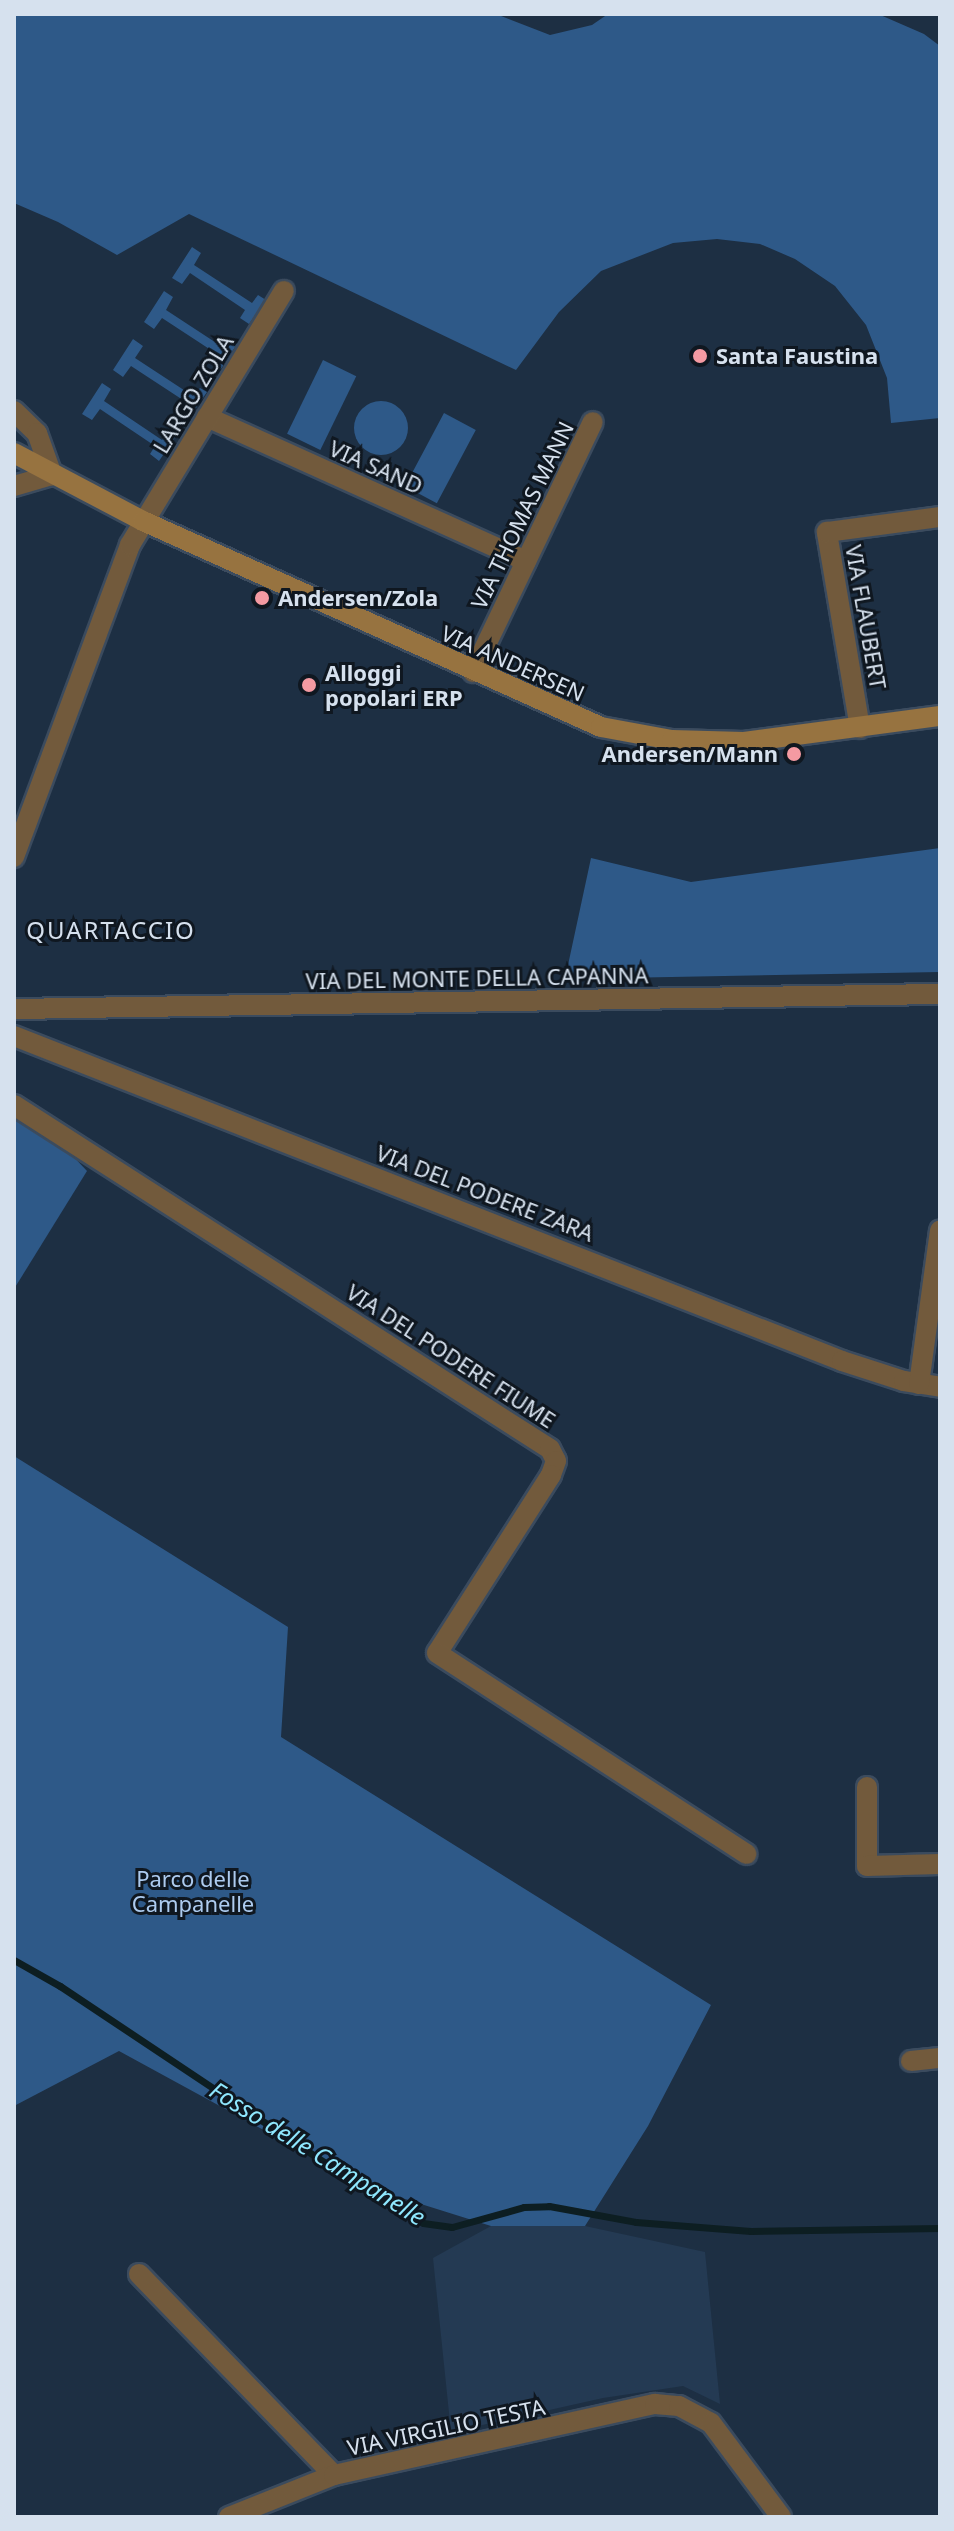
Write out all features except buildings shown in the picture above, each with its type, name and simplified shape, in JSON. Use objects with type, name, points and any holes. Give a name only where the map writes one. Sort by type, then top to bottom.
[{"type":"street","name":"LARGO ZOLA","points":[[14,857],[95,635],[143,521],[284,291]]},
{"type":"street","points":[[14,411],[37,433],[52,475],[14,486]]},
{"type":"street","name":"VIA SAND","points":[[207,417],[526,561]]},
{"type":"street","name":"VIA THOMAS MANN","points":[[473,672],[593,422]]},
{"type":"street","name":"VIA ANDERSEN","points":[[14,453],[143,521],[590,723],[660,739],[744,742],[940,716]]},
{"type":"street","name":"VIA FLAUBERT","points":[[860,728],[827,532],[940,517]]},
{"type":"street","name":"VIA DEL MONTE DELLA CAPANNA","points":[[14,1009],[940,994]]},
{"type":"street","name":"VIA DEL PODERE ZARA","points":[[14,1036],[842,1361],[919,1384],[940,1387]]},
{"type":"street","name":"VIA DEL PODERE FIUME","points":[[14,1105],[550,1449],[556,1461],[551,1475],[437,1653],[747,1854]]},
{"type":"street","points":[[919,1384],[940,1230]]},
{"type":"street","points":[[867,1787],[867,1866],[940,1864]]},
{"type":"street","points":[[911,2061],[940,2058]]},
{"type":"street","points":[[139,2274],[334,2475]]},
{"type":"street","name":"VIA VIRGILIO TESTA","points":[[229,2517],[334,2475],[556,2428],[634,2407],[679,2406],[711,2423],[721,2433],[781,2517]]},
{"type":"shaded area","points":[[491,2226],[585,2226],[705,2252],[720,2404],[683,2386],[603,2398],[451,2432],[433,2258]]},
{"type":"green space","points":[[14,14],[496,14],[550,35],[592,25],[608,14],[878,14],[924,34],[940,46],[940,418],[891,423],[887,378],[866,325],[835,286],[795,259],[760,244],[717,239],[673,243],[601,271],[559,312],[516,370],[189,214],[117,255],[58,222],[14,203]]},
{"type":"green space","points":[[192,247],[201,253],[194,265],[252,303],[258,295],[266,300],[249,324],[240,318],[245,310],[190,273],[182,284],[172,278]]},
{"type":"green space","points":[[164,291],[173,297],[166,310],[224,348],[230,339],[237,344],[221,369],[211,363],[217,354],[162,318],[154,329],[144,322]]},
{"type":"green space","points":[[133,339],[143,346],[135,358],[193,396],[200,388],[207,392],[190,417],[181,411],[186,402],[131,366],[123,377],[113,370]]},
{"type":"green space","points":[[323,360],[356,376],[320,450],[287,434]]},
{"type":"green space","points":[[102,383],[111,389],[104,401],[162,440],[168,431],[176,436],[159,461],[150,454],[155,446],[100,409],[92,420],[82,414]]},
{"type":"green space","points":[[381,401],[400,409],[408,428],[400,447],[381,455],[362,447],[354,428],[362,409]]},
{"type":"green space","points":[[444,413],[476,430],[437,503],[405,486]]},
{"type":"green space","points":[[940,848],[940,972],[565,979],[591,858],[691,882]]},
{"type":"green space","points":[[14,1118],[70,1153],[87,1171],[14,1289]]},
{"type":"green space","name":"Parco delle Campanelle","points":[[14,1456],[288,1627],[281,1737],[711,2005],[648,2126],[585,2226],[491,2226],[370,2188],[119,2051],[14,2106]]},
{"type":"waterway","name":"Fosso delle Campanelle","points":[[14,1960],[60,1986],[392,2207],[423,2223],[452,2227],[524,2207],[549,2206],[636,2222],[751,2231],[940,2228]]},
{"type":"place","name":"Santa Faustina","points":[[700,356]]},
{"type":"place","name":"Andersen/Zola","points":[[262,598]]},
{"type":"place","name":"Alloggi popolari ERP","points":[[309,685]]},
{"type":"place","name":"Andersen/Mann","points":[[794,754]]},
{"type":"district","name":"QUARTACCIO","points":[[111,930]]}]
